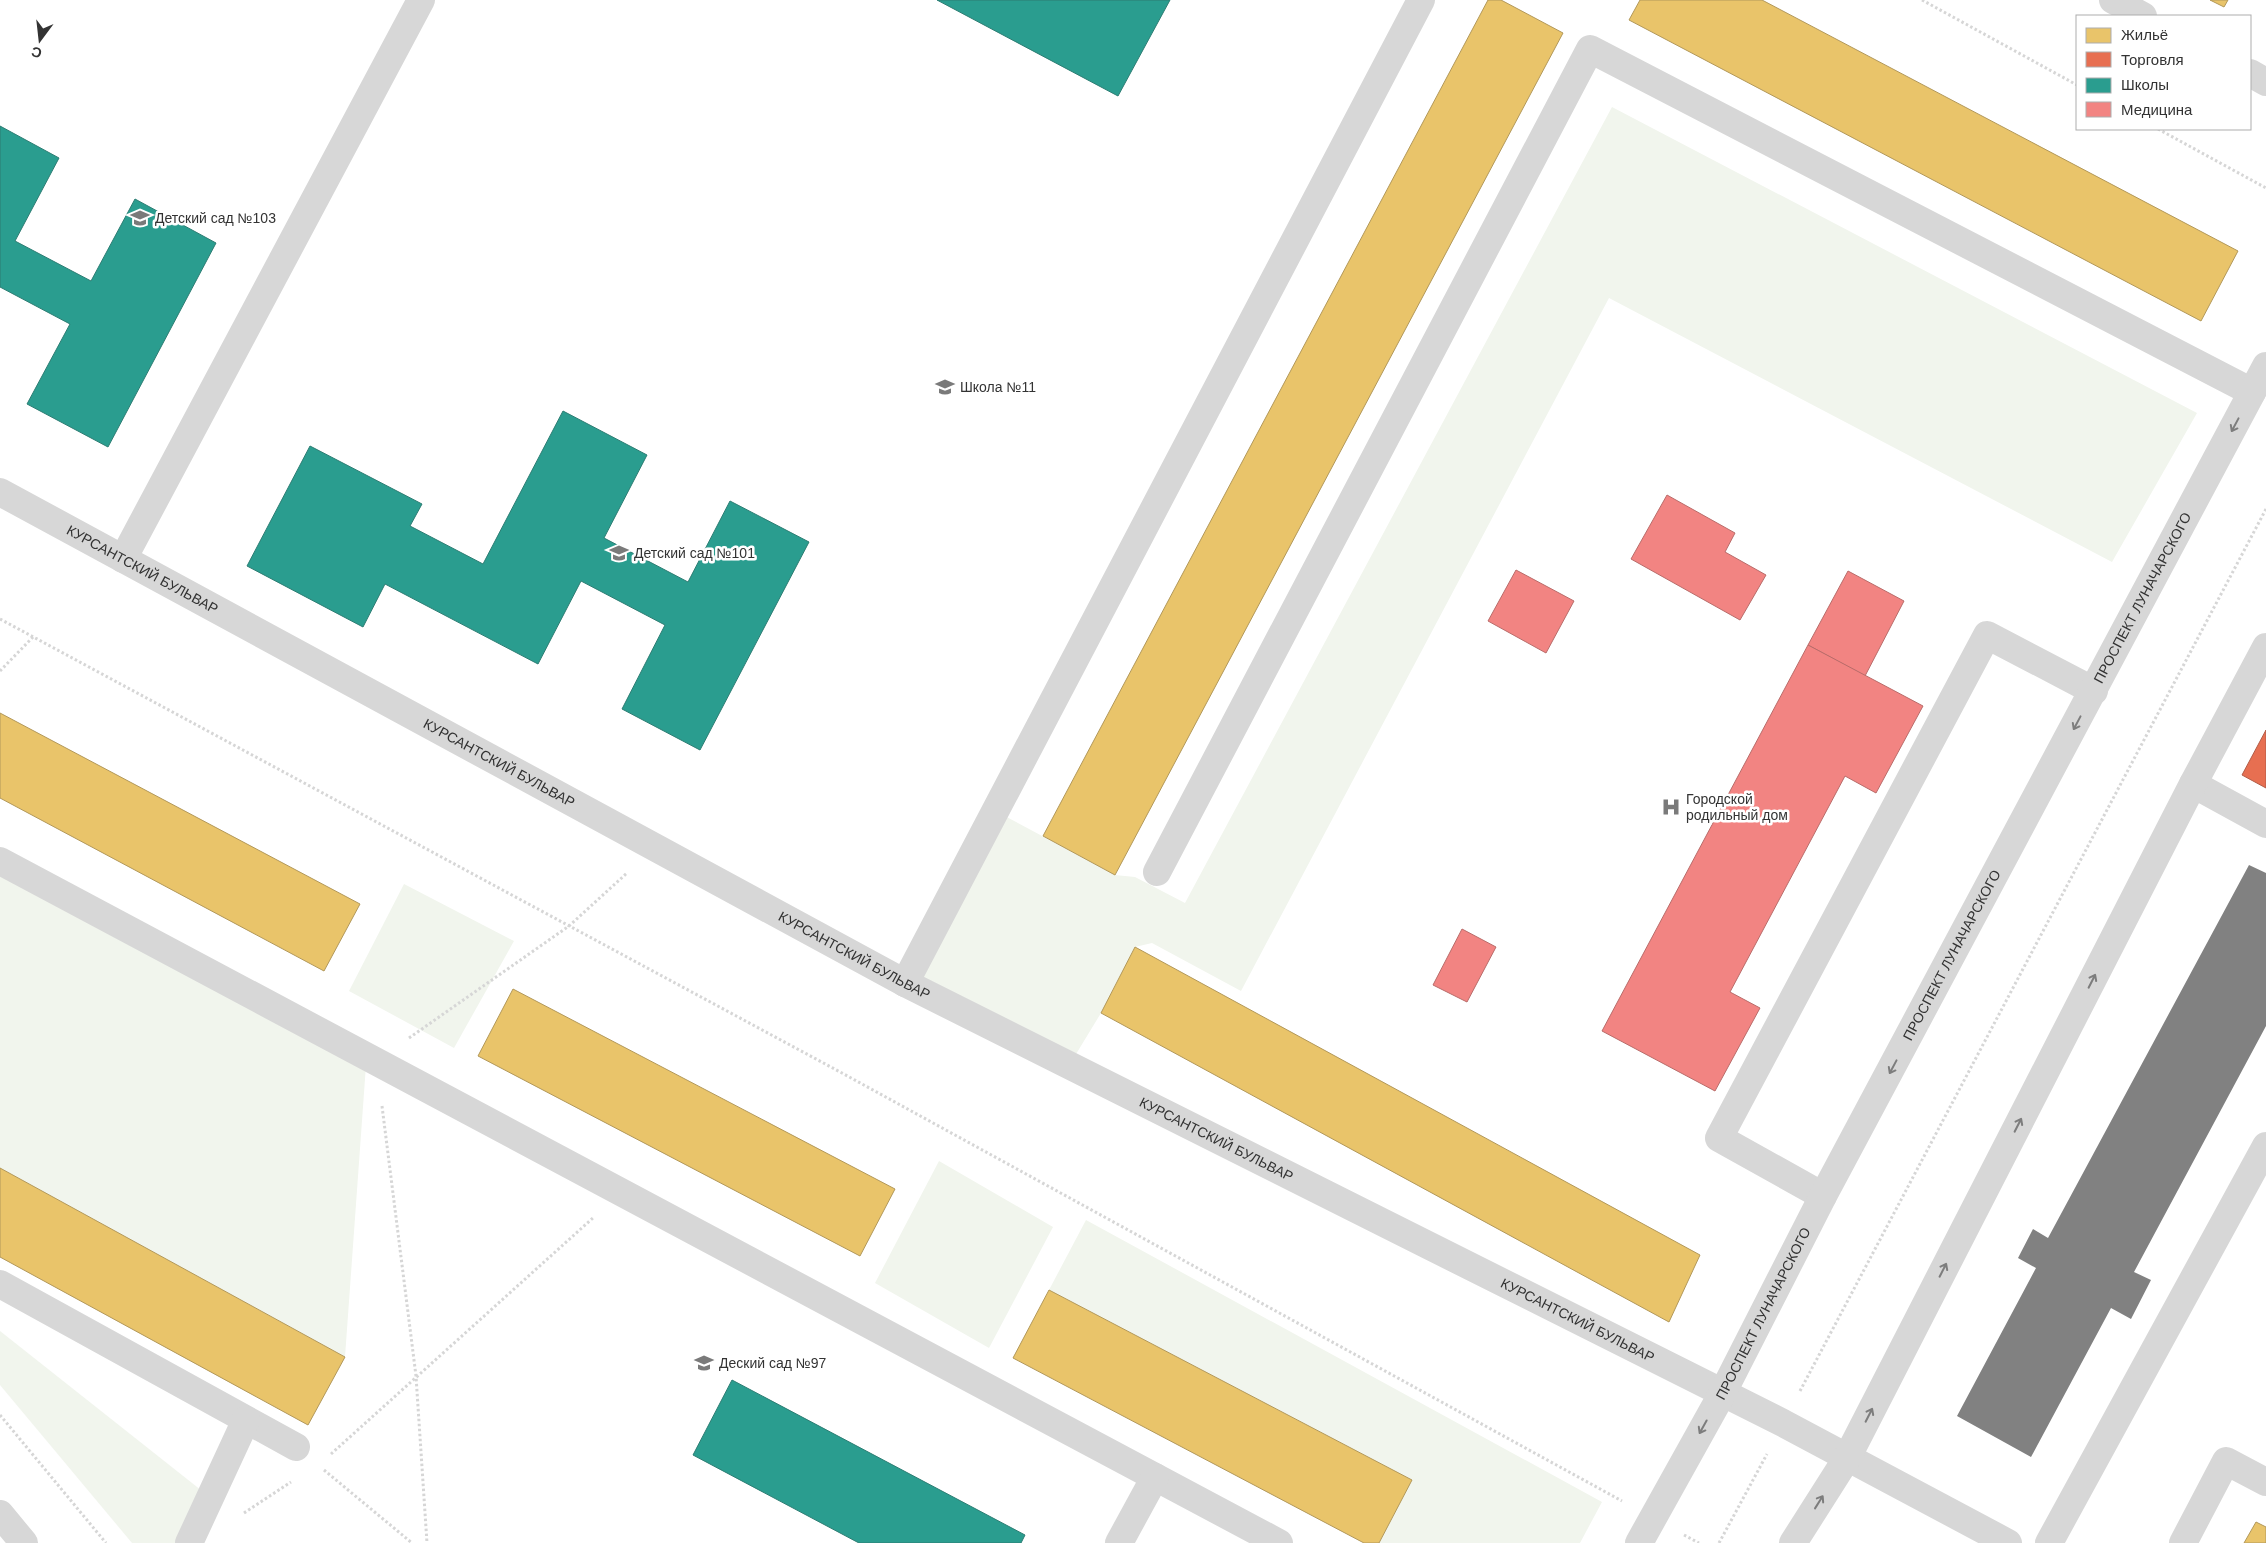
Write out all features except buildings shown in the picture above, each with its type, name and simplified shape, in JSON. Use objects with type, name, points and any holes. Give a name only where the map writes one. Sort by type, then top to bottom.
[{"type":"street","points":[[123,559],[421,0]]},
{"type":"street","points":[[905,983],[1421,0]]},
{"type":"street","points":[[2112,0],[2141,15]]},
{"type":"street","points":[[1157,872],[1590,49],[2252,392]]},
{"type":"street","points":[[2251,74],[2266,82]]},
{"type":"street","name":"ПРОСПЕКТ ЛУНАЧАРСКОГО","points":[[1639,1543],[1722,1394],[1823,1196],[2266,366]]},
{"type":"street","name":"КУРСАНТСКИЙ БУЛЬВАР","points":[[0,492],[905,983],[1783,1424],[2008,1543]]},
{"type":"street","points":[[1823,1196],[1719,1138],[1987,635],[2094,691]]},
{"type":"street","points":[[1793,1543],[1847,1458],[2193,784],[2266,647]]},
{"type":"street","points":[[2193,784],[2266,824]]},
{"type":"street","points":[[0,861],[1279,1543]]},
{"type":"street","points":[[2049,1543],[2266,1146]]},
{"type":"street","points":[[0,1284],[296,1447]]},
{"type":"street","points":[[189,1543],[246,1420]]},
{"type":"street","points":[[2183,1543],[2226,1462],[2266,1482]]},
{"type":"street","points":[[1119,1543],[1155,1477]]},
{"type":"street","points":[[0,1514],[24,1543]]},
{"type":"path","points":[[1922,0],[2076,84]]},
{"type":"path","points":[[2160,130],[2266,188]]},
{"type":"path","points":[[1719,1543],[2266,510]]},
{"type":"path","points":[[0,620],[842,1073],[1699,1543]]},
{"type":"path","points":[[0,671],[33,637]]},
{"type":"path","points":[[427,1543],[416,1376],[376,1061],[570,926],[654,847]]},
{"type":"path","points":[[318,1465],[622,1192]]},
{"type":"path","points":[[0,1415],[106,1543]]},
{"type":"path","points":[[296,1447],[412,1543]]},
{"type":"path","points":[[238,1517],[294,1481]]},
{"type":"shaded area","points":[[1612,107],[2197,413],[2112,562],[1609,298],[1241,991],[1152,943],[1135,947],[1101,1013],[1070,1064],[915,980],[1001,814],[1115,875],[1135,877],[1185,903]]},
{"type":"shaded area","points":[[0,869],[366,1065],[345,1357],[0,1168]]},
{"type":"shaded area","points":[[404,884],[514,941],[454,1048],[349,991]]},
{"type":"shaded area","points":[[939,1161],[1053,1227],[989,1348],[875,1283]]},
{"type":"shaded area","points":[[1086,1220],[1602,1502],[1580,1543],[1379,1543],[1411,1480],[1049,1290]]},
{"type":"shaded area","points":[[0,1331],[216,1502],[195,1543],[132,1543],[0,1385]]},
{"type":"place","name":"Детский сад №103","points":[[140,218]]},
{"type":"place","name":"Школа №11","points":[[945,387]]},
{"type":"place","name":"Детский сад №101","points":[[619,553]]},
{"type":"place","name":"Городской родильный дом","points":[[1671,807]]},
{"type":"place","name":"Деский сад №97","points":[[704,1363]]}]
